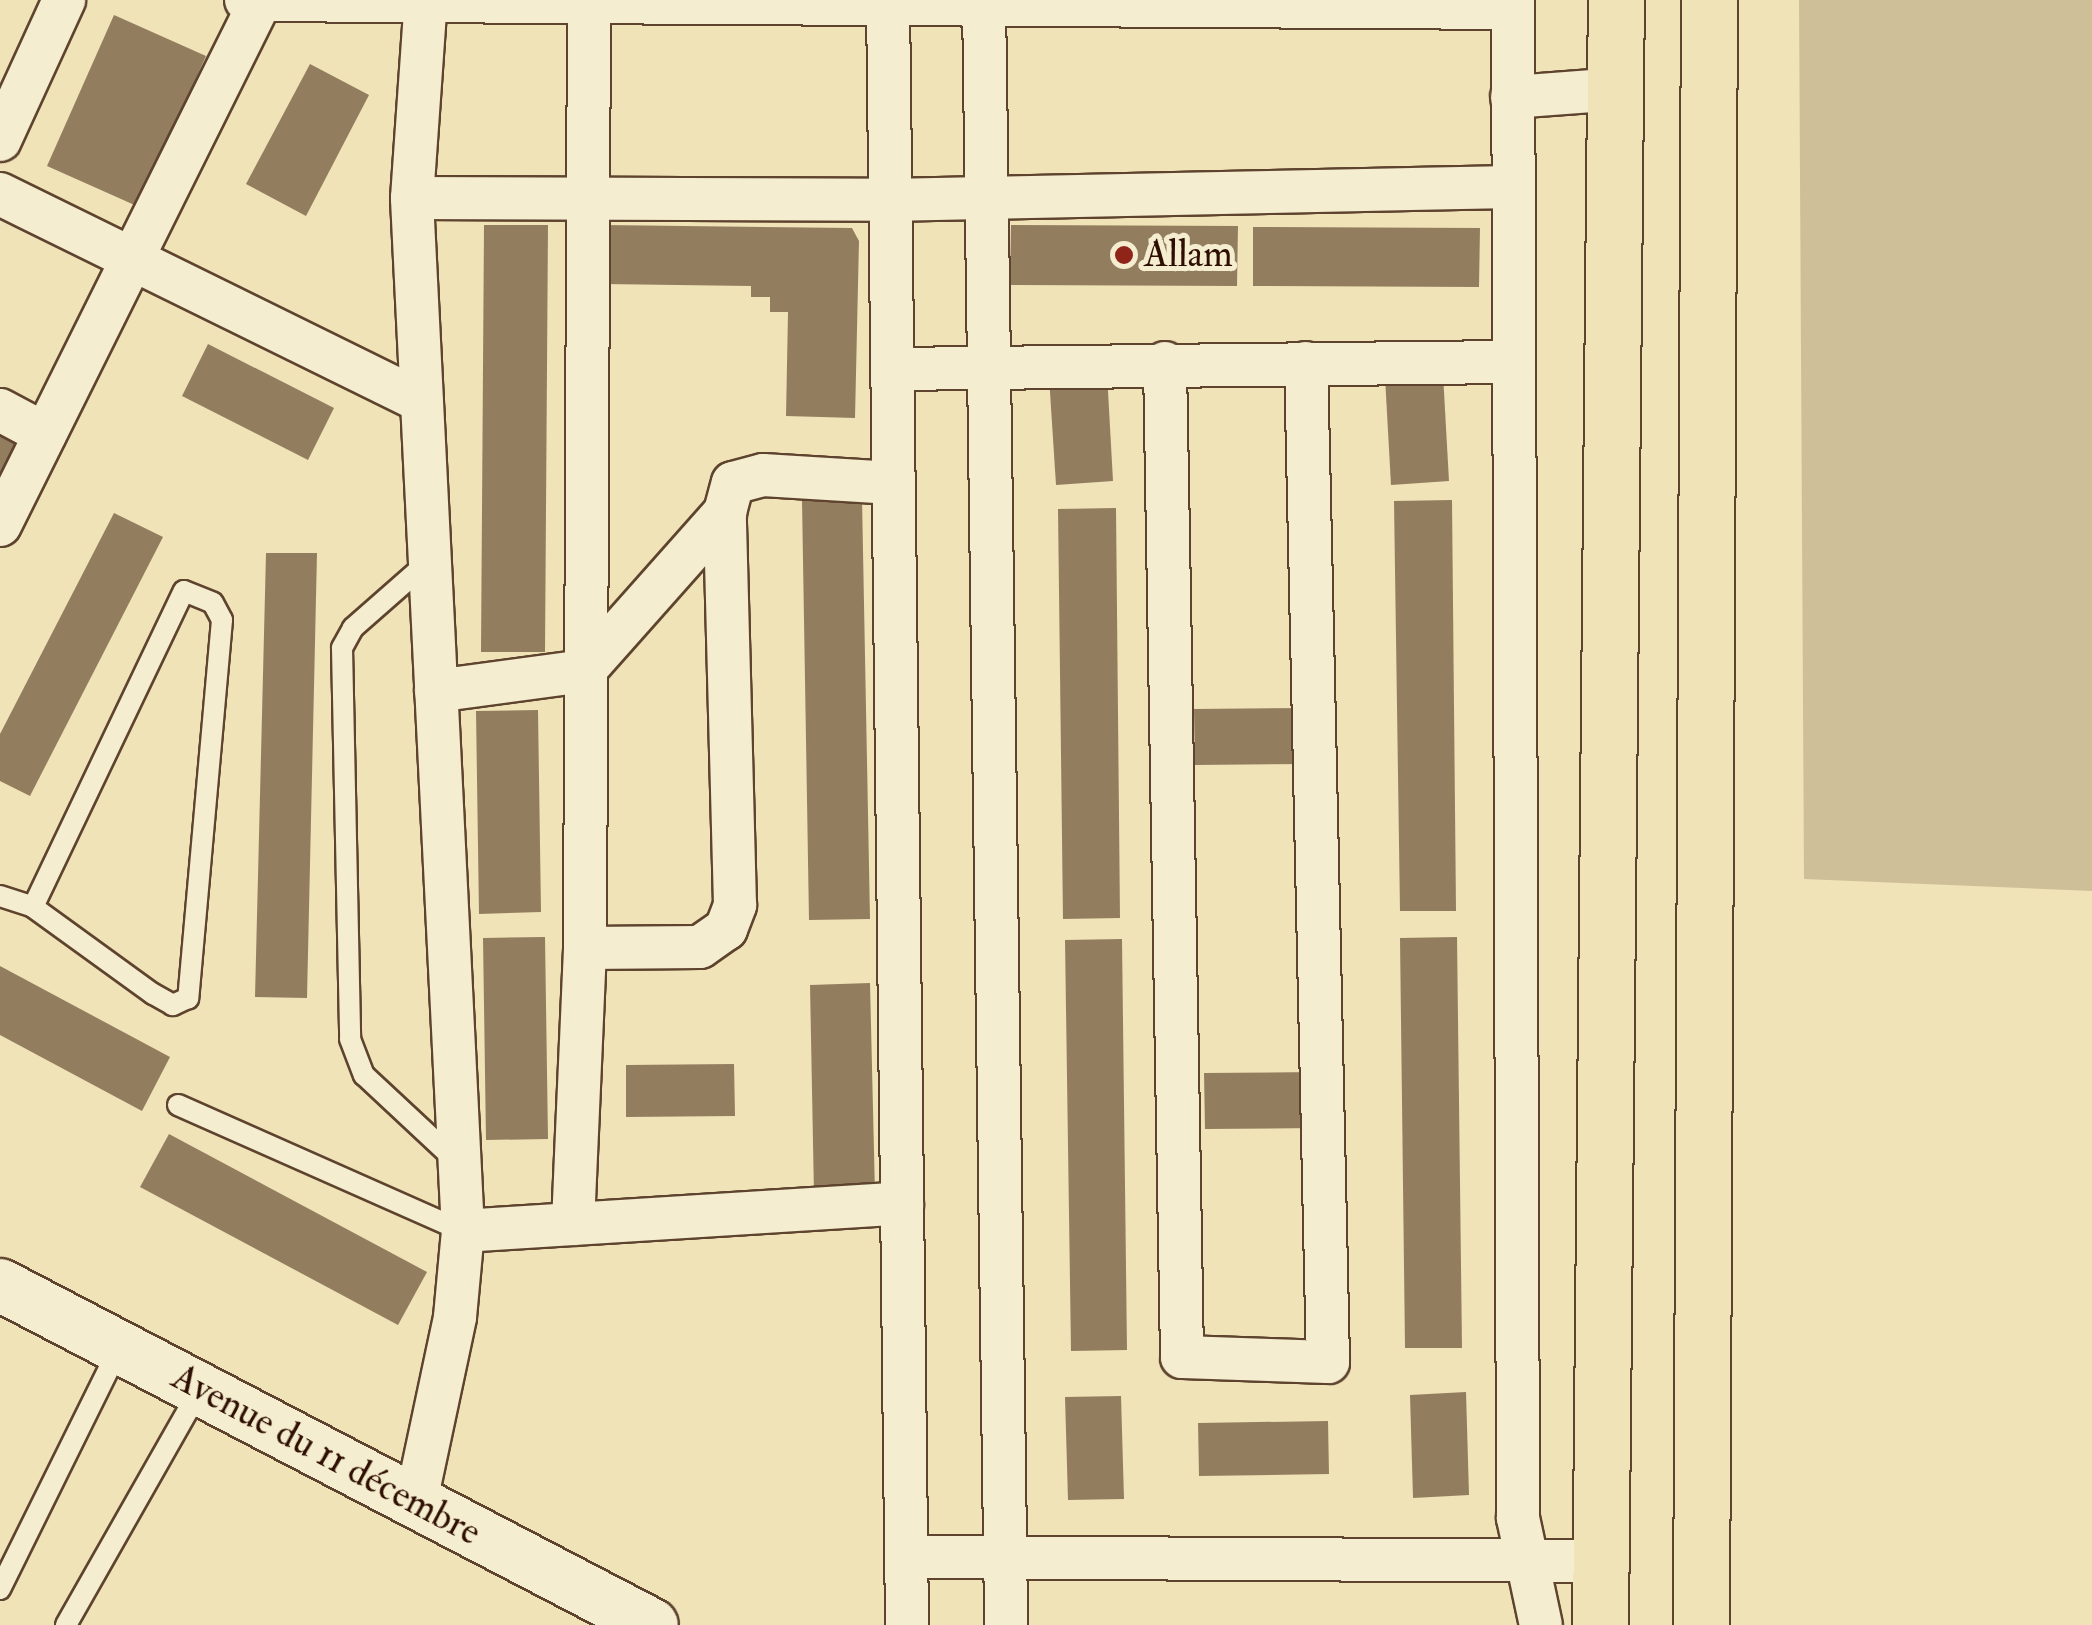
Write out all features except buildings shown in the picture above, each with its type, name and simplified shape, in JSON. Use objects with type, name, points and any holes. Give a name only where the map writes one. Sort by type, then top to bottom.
[{"type":"highway","points":[[1600,1625],[1616,0]]},
{"type":"highway","points":[[1701,1625],[1709,0]]},
{"type":"street","points":[[0,140],[64,0]]},
{"type":"street","points":[[0,525],[255,2],[588,6],[1513,4],[1512,362],[1522,1562],[1541,1625]]},
{"type":"street","points":[[416,1502],[455,1318],[464,1231],[412,198],[425,3]]},
{"type":"street","points":[[888,3],[907,1625]]},
{"type":"street","points":[[984,4],[1006,1625]]},
{"type":"street","points":[[572,1224],[585,948],[583,199],[588,6]]},
{"type":"street","points":[[1512,97],[1618,89]]},
{"type":"street","points":[[412,198],[890,200],[1512,186]]},
{"type":"street","points":[[0,194],[422,402]]},
{"type":"street","points":[[892,369],[989,363],[1512,362]]},
{"type":"street","points":[[1165,363],[1182,1357],[1328,1362],[1306,363]]},
{"type":"street","points":[[0,410],[45,434]]},
{"type":"street","points":[[585,948],[700,948],[726,928],[734,905],[725,512],[733,483],[763,475],[893,484]]},
{"type":"street","points":[[436,691],[584,670],[725,512]]},
{"type":"street","points":[[464,1231],[902,1203]]},
{"type":"street","name":"Avenue du 11 décembre","points":[[0,1284],[652,1625]]},
{"type":"street","points":[[906,1556],[1600,1561]]},
{"type":"lane","points":[[430,560],[353,628],[342,648],[350,1039],[364,1075],[460,1165]]},
{"type":"lane","points":[[0,896],[33,907],[172,1005],[188,998],[222,620],[213,603],[184,590],[33,907]]},
{"type":"lane","points":[[178,1105],[464,1231]]},
{"type":"lane","points":[[0,1588],[120,1347]]},
{"type":"lane","points":[[66,1625],[200,1389]]},
{"type":"shaded area","points":[[1799,0],[2092,0],[2092,891],[1804,879]]},
{"type":"place","name":"Allam","points":[[1124,255]]}]
